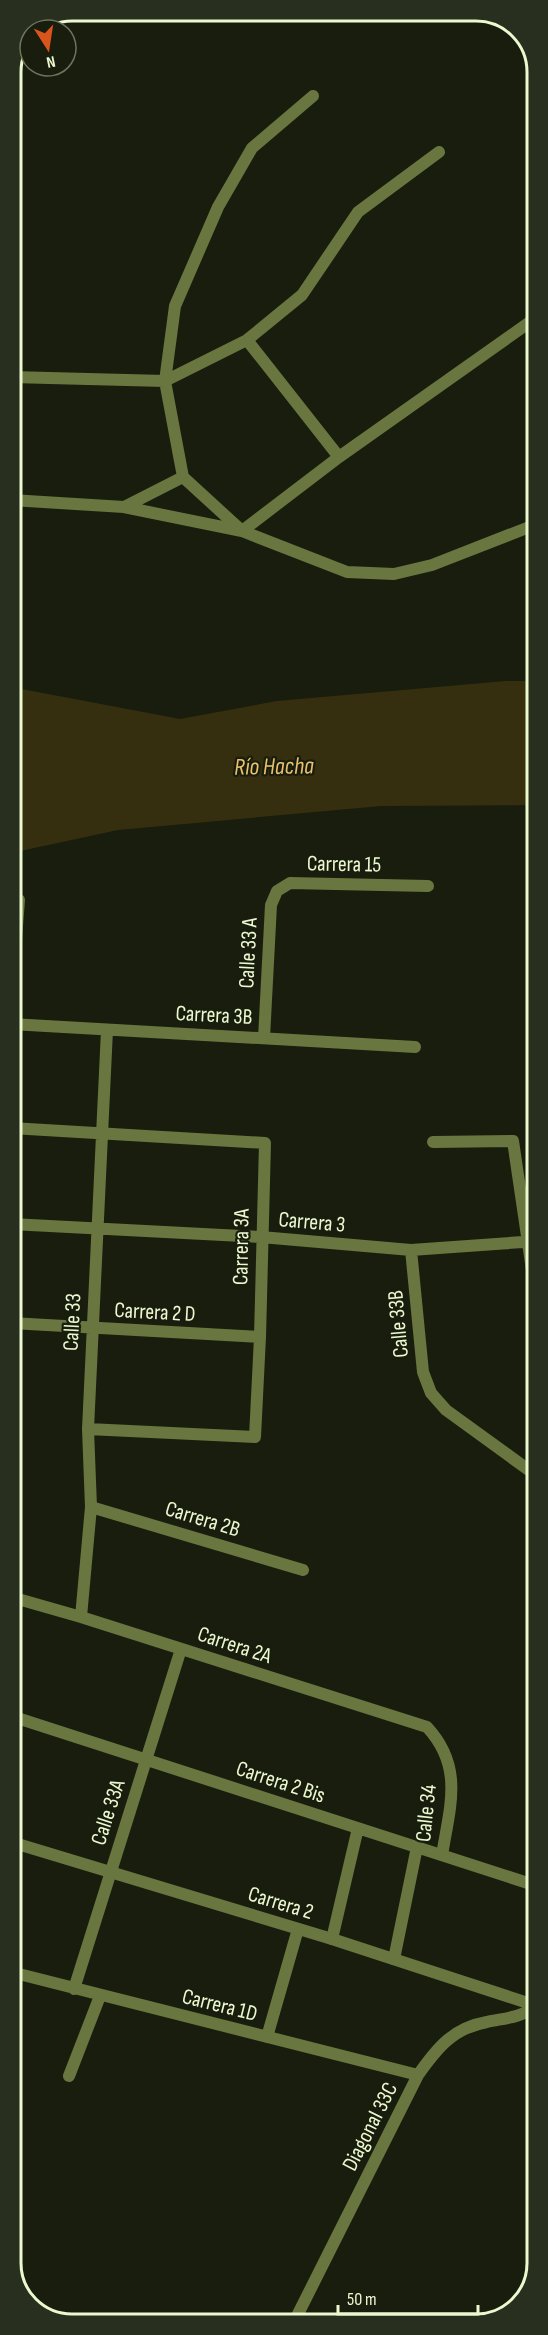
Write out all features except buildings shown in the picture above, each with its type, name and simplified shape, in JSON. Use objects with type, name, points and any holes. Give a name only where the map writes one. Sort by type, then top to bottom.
[{"type":"street","points":[[242,531],[183,477],[165,381],[175,306],[218,207],[252,148],[313,96]]},
{"type":"street","points":[[21,377],[165,381],[247,340],[302,295],[358,212],[439,152]]},
{"type":"street","points":[[242,531],[339,457],[527,324]]},
{"type":"street","points":[[247,340],[339,457]]},
{"type":"street","points":[[124,507],[183,477]]},
{"type":"street","points":[[21,501],[124,507],[242,531],[347,572],[394,574],[432,565],[527,528]]},
{"type":"street","name":"Carrera 15","points":[[271,905],[277,891],[290,883],[428,886]]},
{"type":"street","name":"Calle 33 A","points":[[264,1038],[271,905]]},
{"type":"street","name":"Carrera 3B","points":[[21,1025],[415,1047]]},
{"type":"street","name":"Calle 33","points":[[81,1617],[91,1507],[88,1429],[91,1329],[107,1030]]},
{"type":"street","name":"Carrera 3A","points":[[21,1129],[265,1143],[255,1437],[88,1429]]},
{"type":"street","points":[[433,1142],[513,1141],[527,1215]]},
{"type":"street","name":"Carrera 3","points":[[21,1225],[261,1238],[411,1250],[527,1242]]},
{"type":"street","name":"Calle 33B","points":[[411,1250],[423,1372],[431,1393],[446,1410],[527,1469]]},
{"type":"street","name":"Carrera 2 D","points":[[21,1324],[260,1337]]},
{"type":"street","name":"Carrera 2B","points":[[91,1507],[303,1570]]},
{"type":"street","name":"Carrera 2A","points":[[21,1600],[427,1727],[441,1742]]},
{"type":"street","name":"Calle 33A","points":[[74,1989],[181,1649]]},
{"type":"street","name":"Carrera 2 Bis","points":[[21,1719],[527,1883]]},
{"type":"street","name":"Calle 34","points":[[441,1742],[448,1759],[452,1793],[442,1855]]},
{"type":"street","points":[[332,1939],[358,1828]]},
{"type":"street","name":"Carrera 2","points":[[21,1845],[332,1939],[527,2003]]},
{"type":"street","name":"Calle 34","points":[[394,1959],[417,1847]]},
{"type":"street","points":[[267,2037],[298,1929]]},
{"type":"street","name":"Carrera 1D","points":[[21,1975],[418,2074]]},
{"type":"street","points":[[69,2076],[100,1996]]},
{"type":"street","name":"Diagonal 33C","points":[[298,2314],[418,2074],[438,2047],[462,2030],[527,2012]]},
{"type":"water","name":"Río Hacha","points":[[527,681],[527,805],[381,806],[118,830],[21,851],[21,689],[180,719],[277,701]]}]
